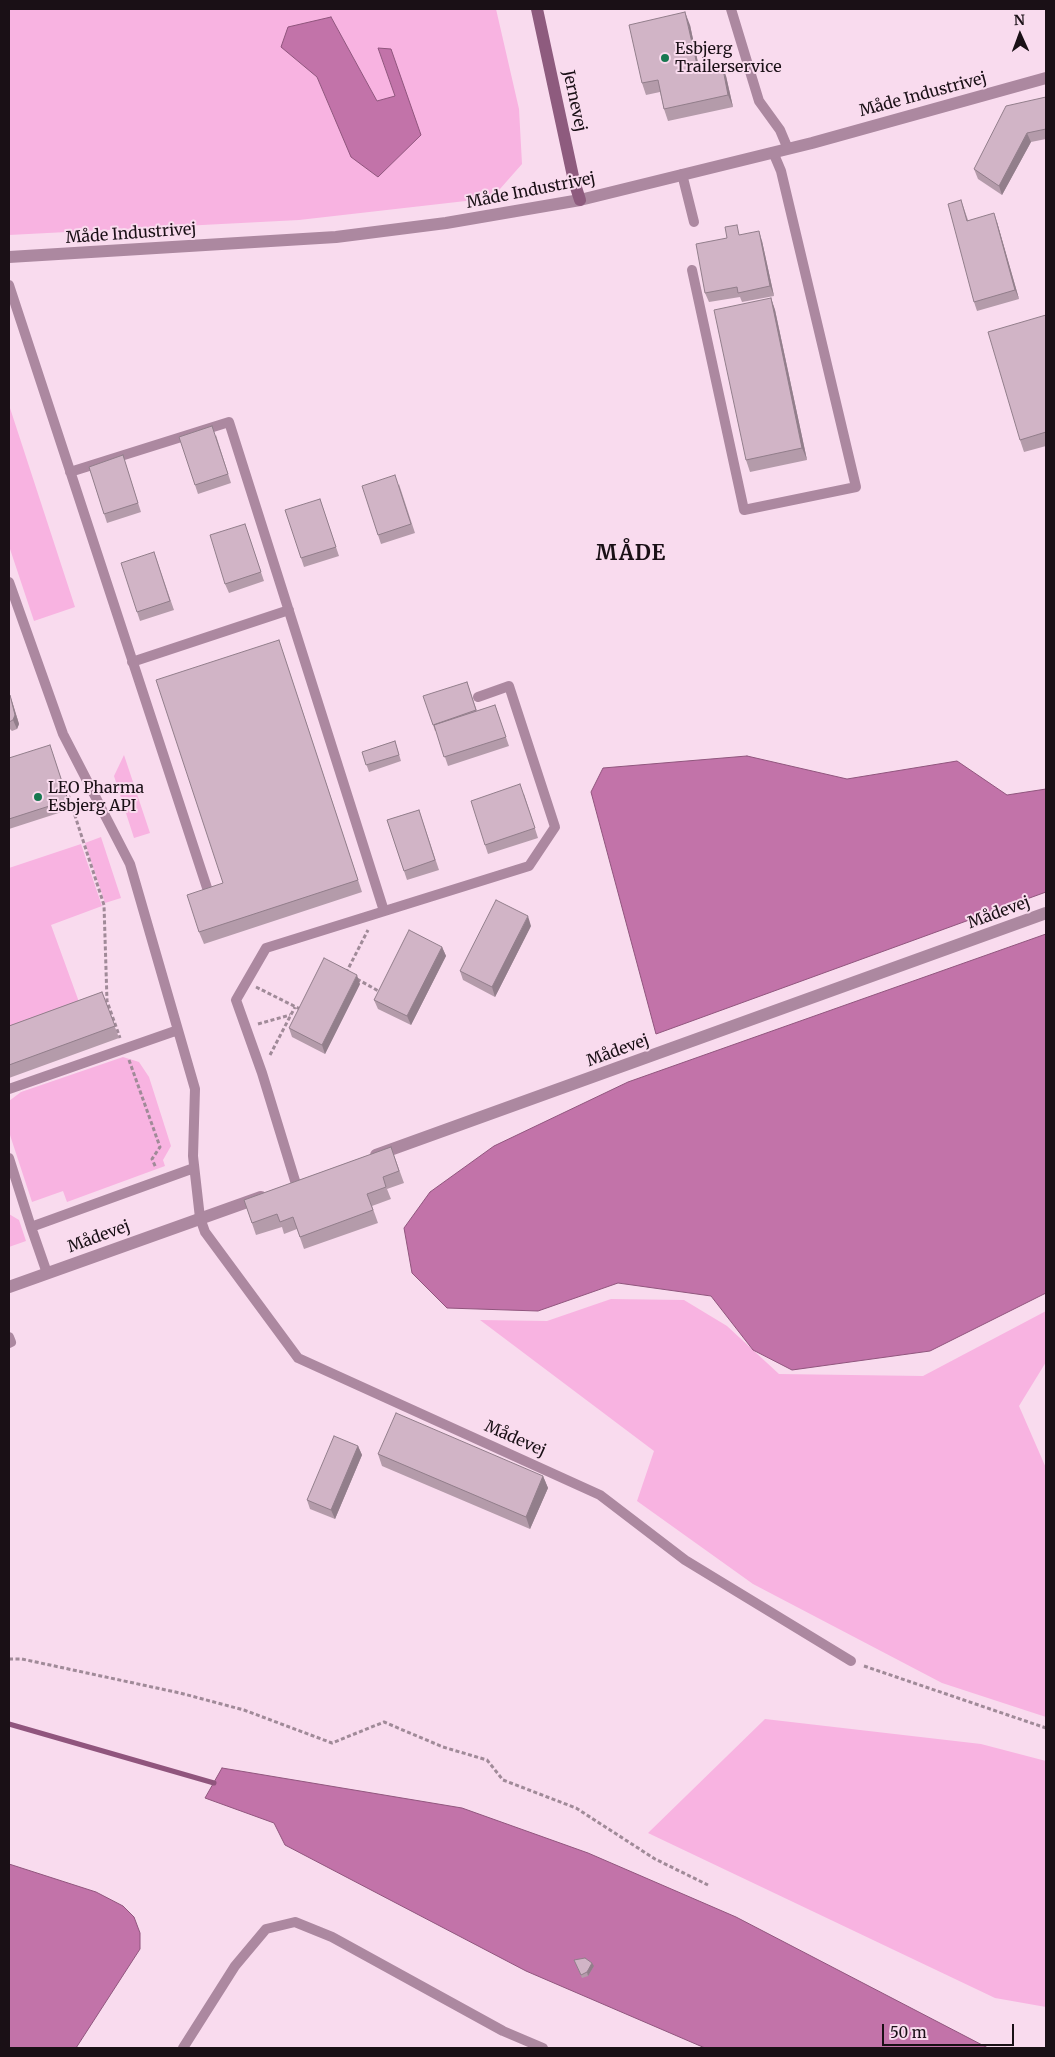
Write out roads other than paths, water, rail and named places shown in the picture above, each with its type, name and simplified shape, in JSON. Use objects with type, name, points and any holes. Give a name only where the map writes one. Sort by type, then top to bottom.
[{"type":"street","name":"Jernevej","points":[[537,9],[574,181],[580,200]]},
{"type":"street","name":"Måde Industrivej","points":[[9,257],[336,237],[446,223],[580,200],[788,149],[1046,78]]},
{"type":"street","name":"Mådevej","points":[[362,1160],[1046,913]]},
{"type":"street","name":"Mådevej","points":[[9,1287],[270,1193]]},
{"type":"lane","points":[[732,9],[759,101],[780,130],[788,149]]},
{"type":"lane","points":[[692,270],[744,510],[856,487],[781,171],[773,152]]},
{"type":"lane","points":[[682,174],[694,222]]},
{"type":"lane","points":[[9,285],[211,900]]},
{"type":"lane","points":[[70,472],[229,422],[289,610],[380,912]]},
{"type":"lane","points":[[9,582],[63,734],[130,864],[195,1089],[193,1156],[200,1218]]},
{"type":"lane","points":[[132,662],[289,610]]},
{"type":"lane","points":[[296,1184],[262,1073],[236,1000],[266,948],[529,866],[555,827],[509,686],[478,697]]},
{"type":"lane","points":[[9,1089],[178,1030]]},
{"type":"lane","points":[[9,1158],[47,1273]]},
{"type":"lane","points":[[31,1227],[194,1168]]},
{"type":"lane","name":"Mådevej","points":[[200,1218],[205,1232],[298,1358],[600,1495],[685,1560],[851,1661]]},
{"type":"lane","points":[[9,1336],[11,1342],[9,1343]]},
{"type":"lane","points":[[183,2048],[236,1966],[266,1929],[295,1922],[332,1937],[503,2031],[544,2048]]},
{"type":"waterway","points":[[9,1724],[214,1783]]},
{"type":"place","name":"Esbjerg Trailerservice","points":[[665,58]]},
{"type":"place","name":"LEO Pharma Esbjerg API","points":[[38,797]]},
{"type":"district","name":"MÅDE","points":[[631,554]]}]
